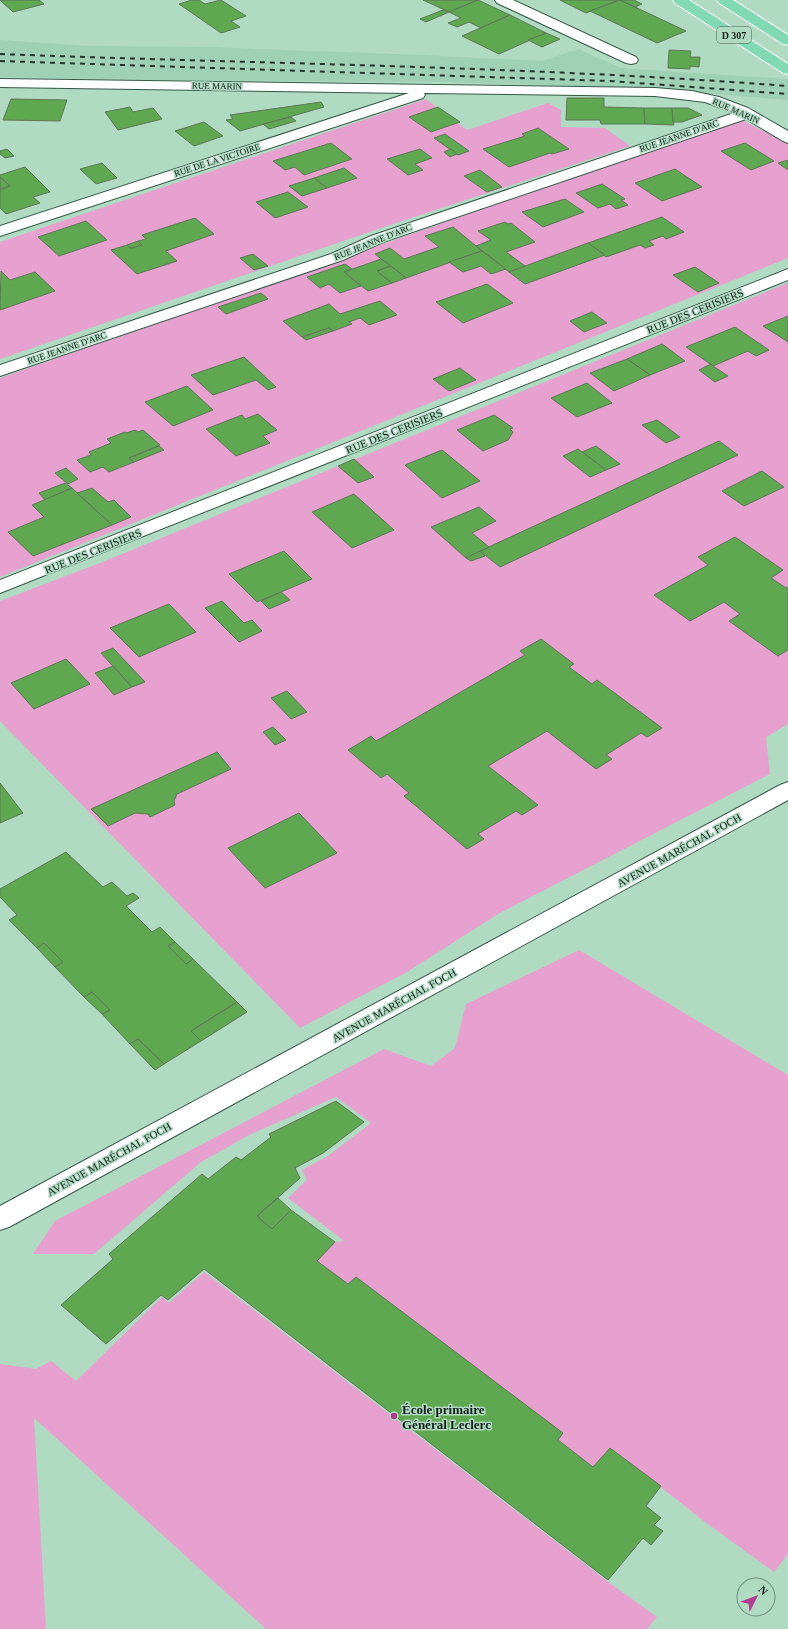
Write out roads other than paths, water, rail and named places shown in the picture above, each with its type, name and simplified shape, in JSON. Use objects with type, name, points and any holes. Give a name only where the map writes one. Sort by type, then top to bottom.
[{"type":"main road","name":"D 307","points":[[680,0],[788,70]]},
{"type":"main road","name":"D 307","points":[[724,0],[788,41]]},
{"type":"street","points":[[502,0],[631,60]]},
{"type":"street","name":"RUE MARIN","points":[[0,83],[655,92],[692,95],[713,99],[785,133]]},
{"type":"street","name":"RUE DE LA VICTOIRE","points":[[0,231],[434,89]]},
{"type":"street","name":"RUE JEANNE D'ARC","points":[[0,371],[337,257],[377,239],[747,114]]},
{"type":"street","name":"RUE DES CERISIERS","points":[[0,587],[788,274]]},
{"type":"street","name":"AVENUE MARÉCHAL FOCH","points":[[0,1219],[788,790]]},
{"type":"railway","points":[[0,54],[493,70],[690,79],[788,86]]},
{"type":"railway","points":[[0,61],[610,81],[788,94]]},
{"type":"place","name":"École primaire Général Leclerc","points":[[394,1416]]}]
